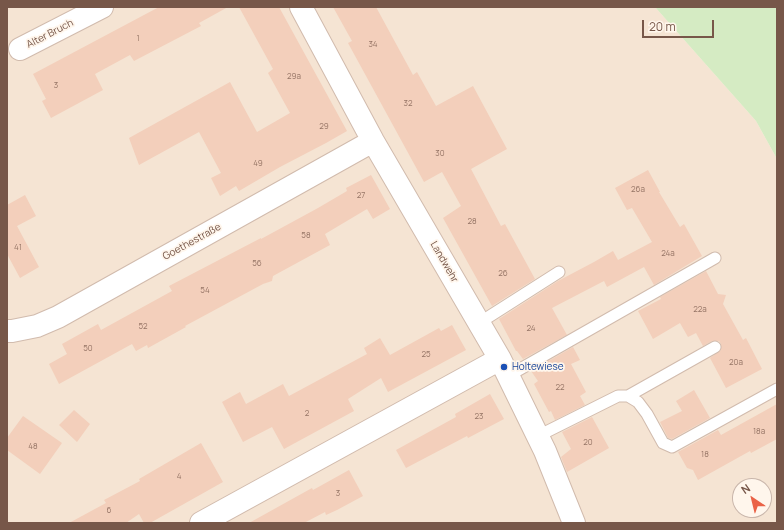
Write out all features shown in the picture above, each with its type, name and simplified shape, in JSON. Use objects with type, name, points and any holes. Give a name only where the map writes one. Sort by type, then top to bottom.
[{"type":"street","name":"Alter Bruch","points":[[20,49],[102,7]]},
{"type":"street","name":"Landwehr","points":[[301,7],[373,141],[504,367],[545,451],[574,523]]},
{"type":"street","name":"Goethestraße","points":[[7,331],[37,326],[58,317],[373,141]]},
{"type":"street","points":[[201,523],[504,367]]},
{"type":"lane","points":[[504,367],[716,258]]},
{"type":"lane","points":[[479,323],[559,272]]},
{"type":"lane","points":[[538,436],[618,396],[628,396],[715,347]]},
{"type":"lane","points":[[628,396],[638,402],[647,414],[663,443],[672,447],[777,389]]},
{"type":"shaded area","points":[[7,7],[655,7],[756,121],[777,159],[777,523],[7,523]]},
{"type":"green space","points":[[655,7],[777,7],[777,159],[756,121]]},
{"type":"building","points":[[159,7],[228,7],[199,23],[201,26],[134,61],[130,55],[95,74],[103,90],[51,118],[42,101],[46,99],[33,74]]},
{"type":"building","points":[[239,7],[279,7],[347,131],[239,191],[236,186],[220,196],[211,178],[221,173],[199,132],[139,165],[129,138],[230,82],[257,132],[290,113],[268,73],[273,69]]},
{"type":"building","points":[[333,7],[376,7],[413,75],[417,72],[436,106],[473,86],[507,149],[471,169],[501,226],[505,224],[535,279],[492,306],[443,218],[461,206],[442,172],[424,182],[348,43],[352,41]]},
{"type":"building","points":[[648,170],[680,227],[684,224],[702,256],[654,285],[644,267],[607,287],[604,281],[552,308],[567,335],[523,359],[516,351],[499,319],[558,281],[613,251],[618,260],[652,242],[632,208],[627,210],[615,188]]},
{"type":"building","points":[[371,175],[390,209],[373,219],[367,209],[325,234],[330,245],[273,276],[272,281],[263,284],[185,326],[186,327],[148,348],[147,345],[136,351],[132,344],[59,384],[49,364],[67,354],[62,344],[98,324],[101,330],[172,291],[169,286],[318,208],[347,191],[346,188]]},
{"type":"building","points":[[25,195],[36,216],[17,226],[39,267],[20,278],[7,254],[7,205]]},
{"type":"building","points":[[706,271],[718,294],[726,295],[723,304],[743,340],[746,338],[762,369],[726,388],[710,358],[721,350],[721,344],[719,341],[712,341],[703,346],[696,333],[688,337],[680,323],[653,339],[638,311],[661,299],[660,297]]},
{"type":"building","points":[[452,325],[466,350],[388,392],[381,378],[348,399],[354,411],[284,449],[272,427],[243,442],[222,402],[240,392],[246,404],[283,384],[289,396],[367,354],[364,348],[380,338],[390,355],[439,328],[441,331]]},
{"type":"building","points":[[573,347],[580,360],[571,364],[586,392],[580,396],[585,405],[555,420],[534,384],[538,381],[531,371]]},
{"type":"building","points":[[694,390],[710,418],[672,439],[668,438],[660,422],[682,411],[676,401]]},
{"type":"building","points":[[490,394],[504,419],[468,438],[467,436],[406,468],[396,450],[456,417],[455,414]]},
{"type":"building","points":[[777,404],[777,439],[751,453],[750,451],[698,480],[693,470],[687,468],[678,452],[718,430],[721,435]]},
{"type":"building","points":[[74,410],[90,424],[77,442],[59,425]]},
{"type":"building","points":[[23,416],[62,443],[40,474],[7,450],[7,438]]},
{"type":"building","points":[[592,417],[609,448],[567,472],[561,457],[571,449],[562,432]]},
{"type":"building","points":[[201,443],[223,482],[150,523],[144,523],[139,514],[126,523],[69,523],[106,503],[104,500],[140,481],[139,479]]},
{"type":"building","points":[[349,470],[363,496],[337,510],[326,515],[325,512],[304,523],[249,523],[312,488],[313,490]]},
{"type":"place","name":"Holtewiese","points":[[504,367]]}]
